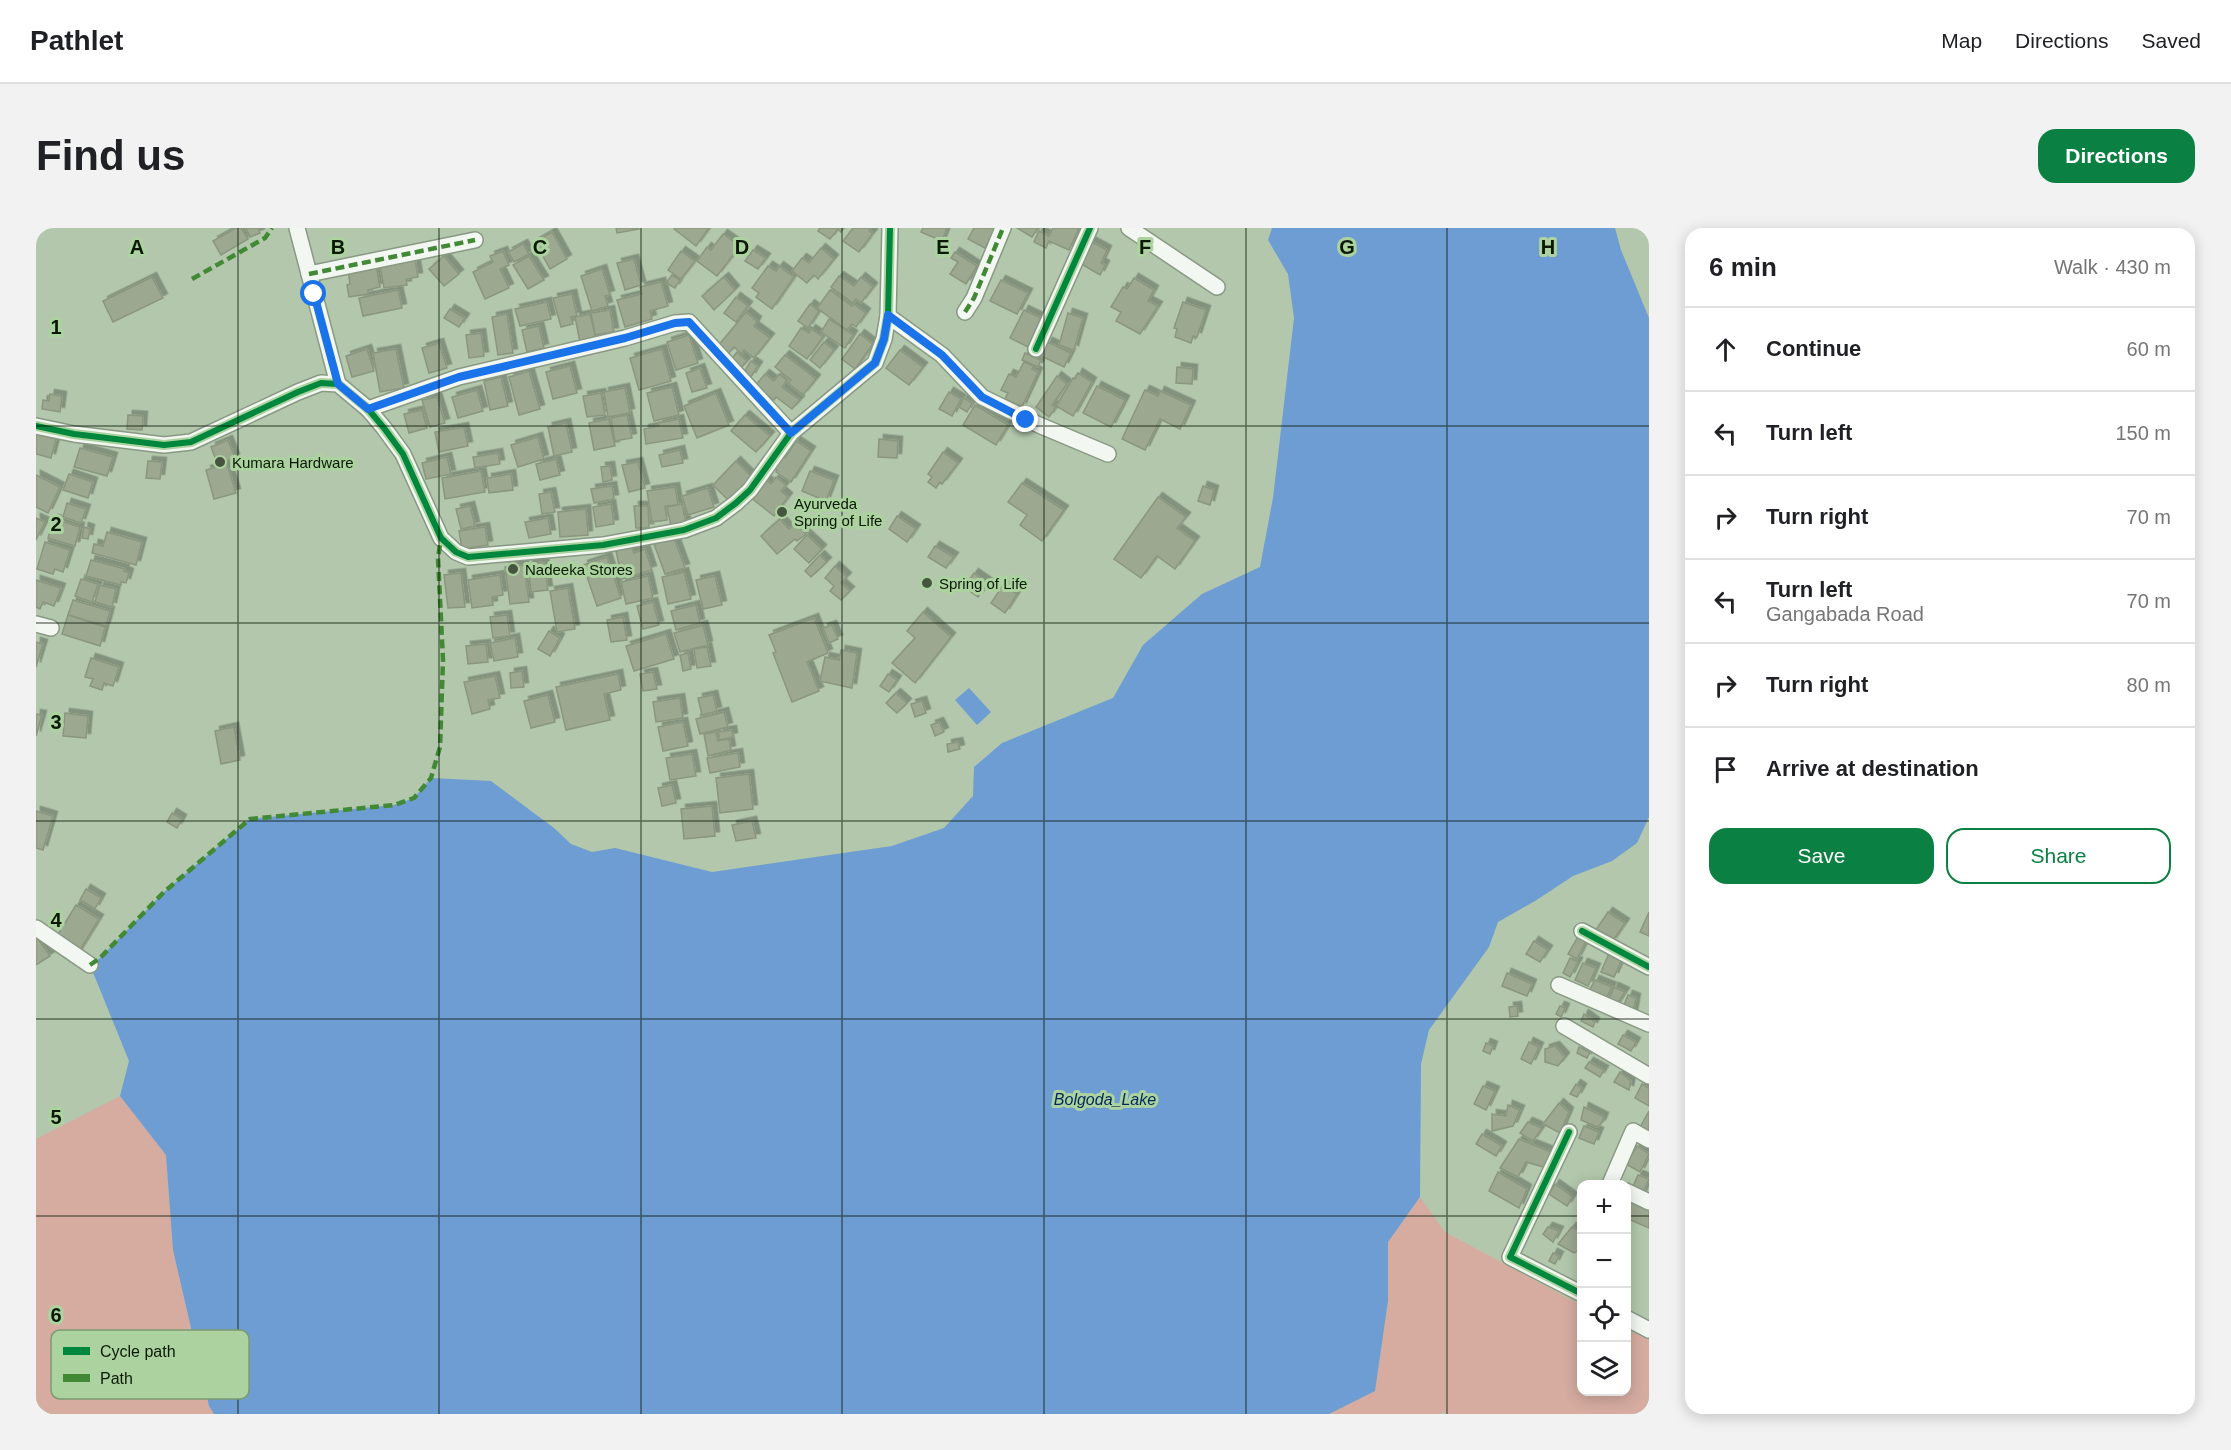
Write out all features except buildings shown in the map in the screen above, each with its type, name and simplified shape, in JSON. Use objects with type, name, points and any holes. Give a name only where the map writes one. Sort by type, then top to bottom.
[{"type":"street","points":[[297,228],[338,384],[368,409],[403,454],[441,538],[456,552],[468,557],[603,545],[684,530],[716,518],[736,503],[750,490],[791,433],[875,363],[884,339],[888,315],[890,228]]},
{"type":"street","points":[[965,312],[974,298],[1003,228]]},
{"type":"street","points":[[1036,349],[1090,228]]},
{"type":"street","points":[[1130,228],[1217,288]]},
{"type":"street","points":[[309,273],[475,240]]},
{"type":"street","points":[[888,315],[942,355],[982,397],[1039,425],[1108,454]]},
{"type":"street","points":[[368,409],[459,377],[625,338],[675,323],[689,322],[791,433]]},
{"type":"street","points":[[36,426],[74,434],[164,445],[192,442],[298,392],[321,383],[338,384]]},
{"type":"street","points":[[36,928],[90,965]]},
{"type":"street","points":[[1582,931],[1649,967]]},
{"type":"street","points":[[1559,985],[1649,1024]]},
{"type":"street","points":[[1564,1026],[1649,1077]]},
{"type":"street","points":[[1613,1180],[1633,1131],[1649,1140]]},
{"type":"street","points":[[1569,1132],[1510,1257],[1577,1292]]},
{"type":"street","points":[[1631,1193],[1649,1202]]},
{"type":"street","points":[[1631,1321],[1649,1330]]},
{"type":"shaded area","points":[[120,1096],[166,1155],[173,1250],[191,1330],[51,1330],[51,1399],[207,1399],[214,1414],[49,1414],[36,1404],[36,1139]]},
{"type":"shaded area","points":[[1420,1197],[1445,1232],[1577,1303],[1577,1396],[1631,1396],[1631,1331],[1649,1340],[1649,1414],[1447,1414],[1443,1411],[1441,1414],[1329,1414],[1375,1391],[1388,1301],[1388,1242]]},
{"type":"water","name":"Bolgoda_Lake","points":[[1272,228],[1615,228],[1621,250],[1649,318],[1649,817],[1637,843],[1612,861],[1573,876],[1498,922],[1489,947],[1429,1030],[1421,1064],[1420,1197],[1388,1242],[1388,1301],[1375,1391],[1329,1414],[214,1414],[207,1399],[249,1399],[249,1330],[191,1330],[173,1250],[166,1155],[120,1096],[129,1061],[90,965],[100,958],[164,892],[250,819],[394,805],[414,798],[431,778],[491,781],[554,828],[571,844],[592,852],[615,848],[712,872],[892,846],[944,828],[973,796],[974,767],[1002,743],[1113,698],[1143,645],[1202,594],[1260,567],[1273,498],[1294,318],[1288,274],[1268,240]]},
{"type":"water","points":[[969,688],[991,712],[977,725],[955,700]]},
{"type":"marked path","points":[[192,279],[265,238],[272,228]]},
{"type":"marked path","points":[[965,312],[974,298],[1003,228]]},
{"type":"marked path","points":[[309,274],[475,240]]},
{"type":"marked path","points":[[90,965],[100,958],[164,892],[250,819],[394,805],[414,798],[431,778],[440,747],[443,660],[438,558],[441,538]]},
{"type":"cycle path","points":[[36,426],[74,434],[164,445],[191,442],[298,392],[321,383],[338,384],[368,409],[403,454],[441,538],[456,552],[468,557],[603,545],[684,530],[716,518],[736,503],[750,490],[791,433],[875,363],[884,339],[888,316],[890,228]]},
{"type":"cycle path","points":[[1036,349],[1090,228]]},
{"type":"cycle path","points":[[1582,931],[1649,967]]},
{"type":"cycle path","points":[[1569,1132],[1510,1257],[1577,1291]]},
{"type":"place","name":"Kumara Hardware","points":[[220,462]]},
{"type":"place","name":"Ayurveda Spring of Life","points":[[782,512]]},
{"type":"place","name":"Nadeeka Stores","points":[[513,569]]},
{"type":"place","name":"Spring of Life","points":[[927,583]]},
{"type":"route","points":[[314,294],[338,384],[368,409],[459,377],[625,338],[675,323],[689,322],[771,408],[791,433],[875,363],[884,339],[888,315],[942,355],[982,397],[1026,420]]}]
